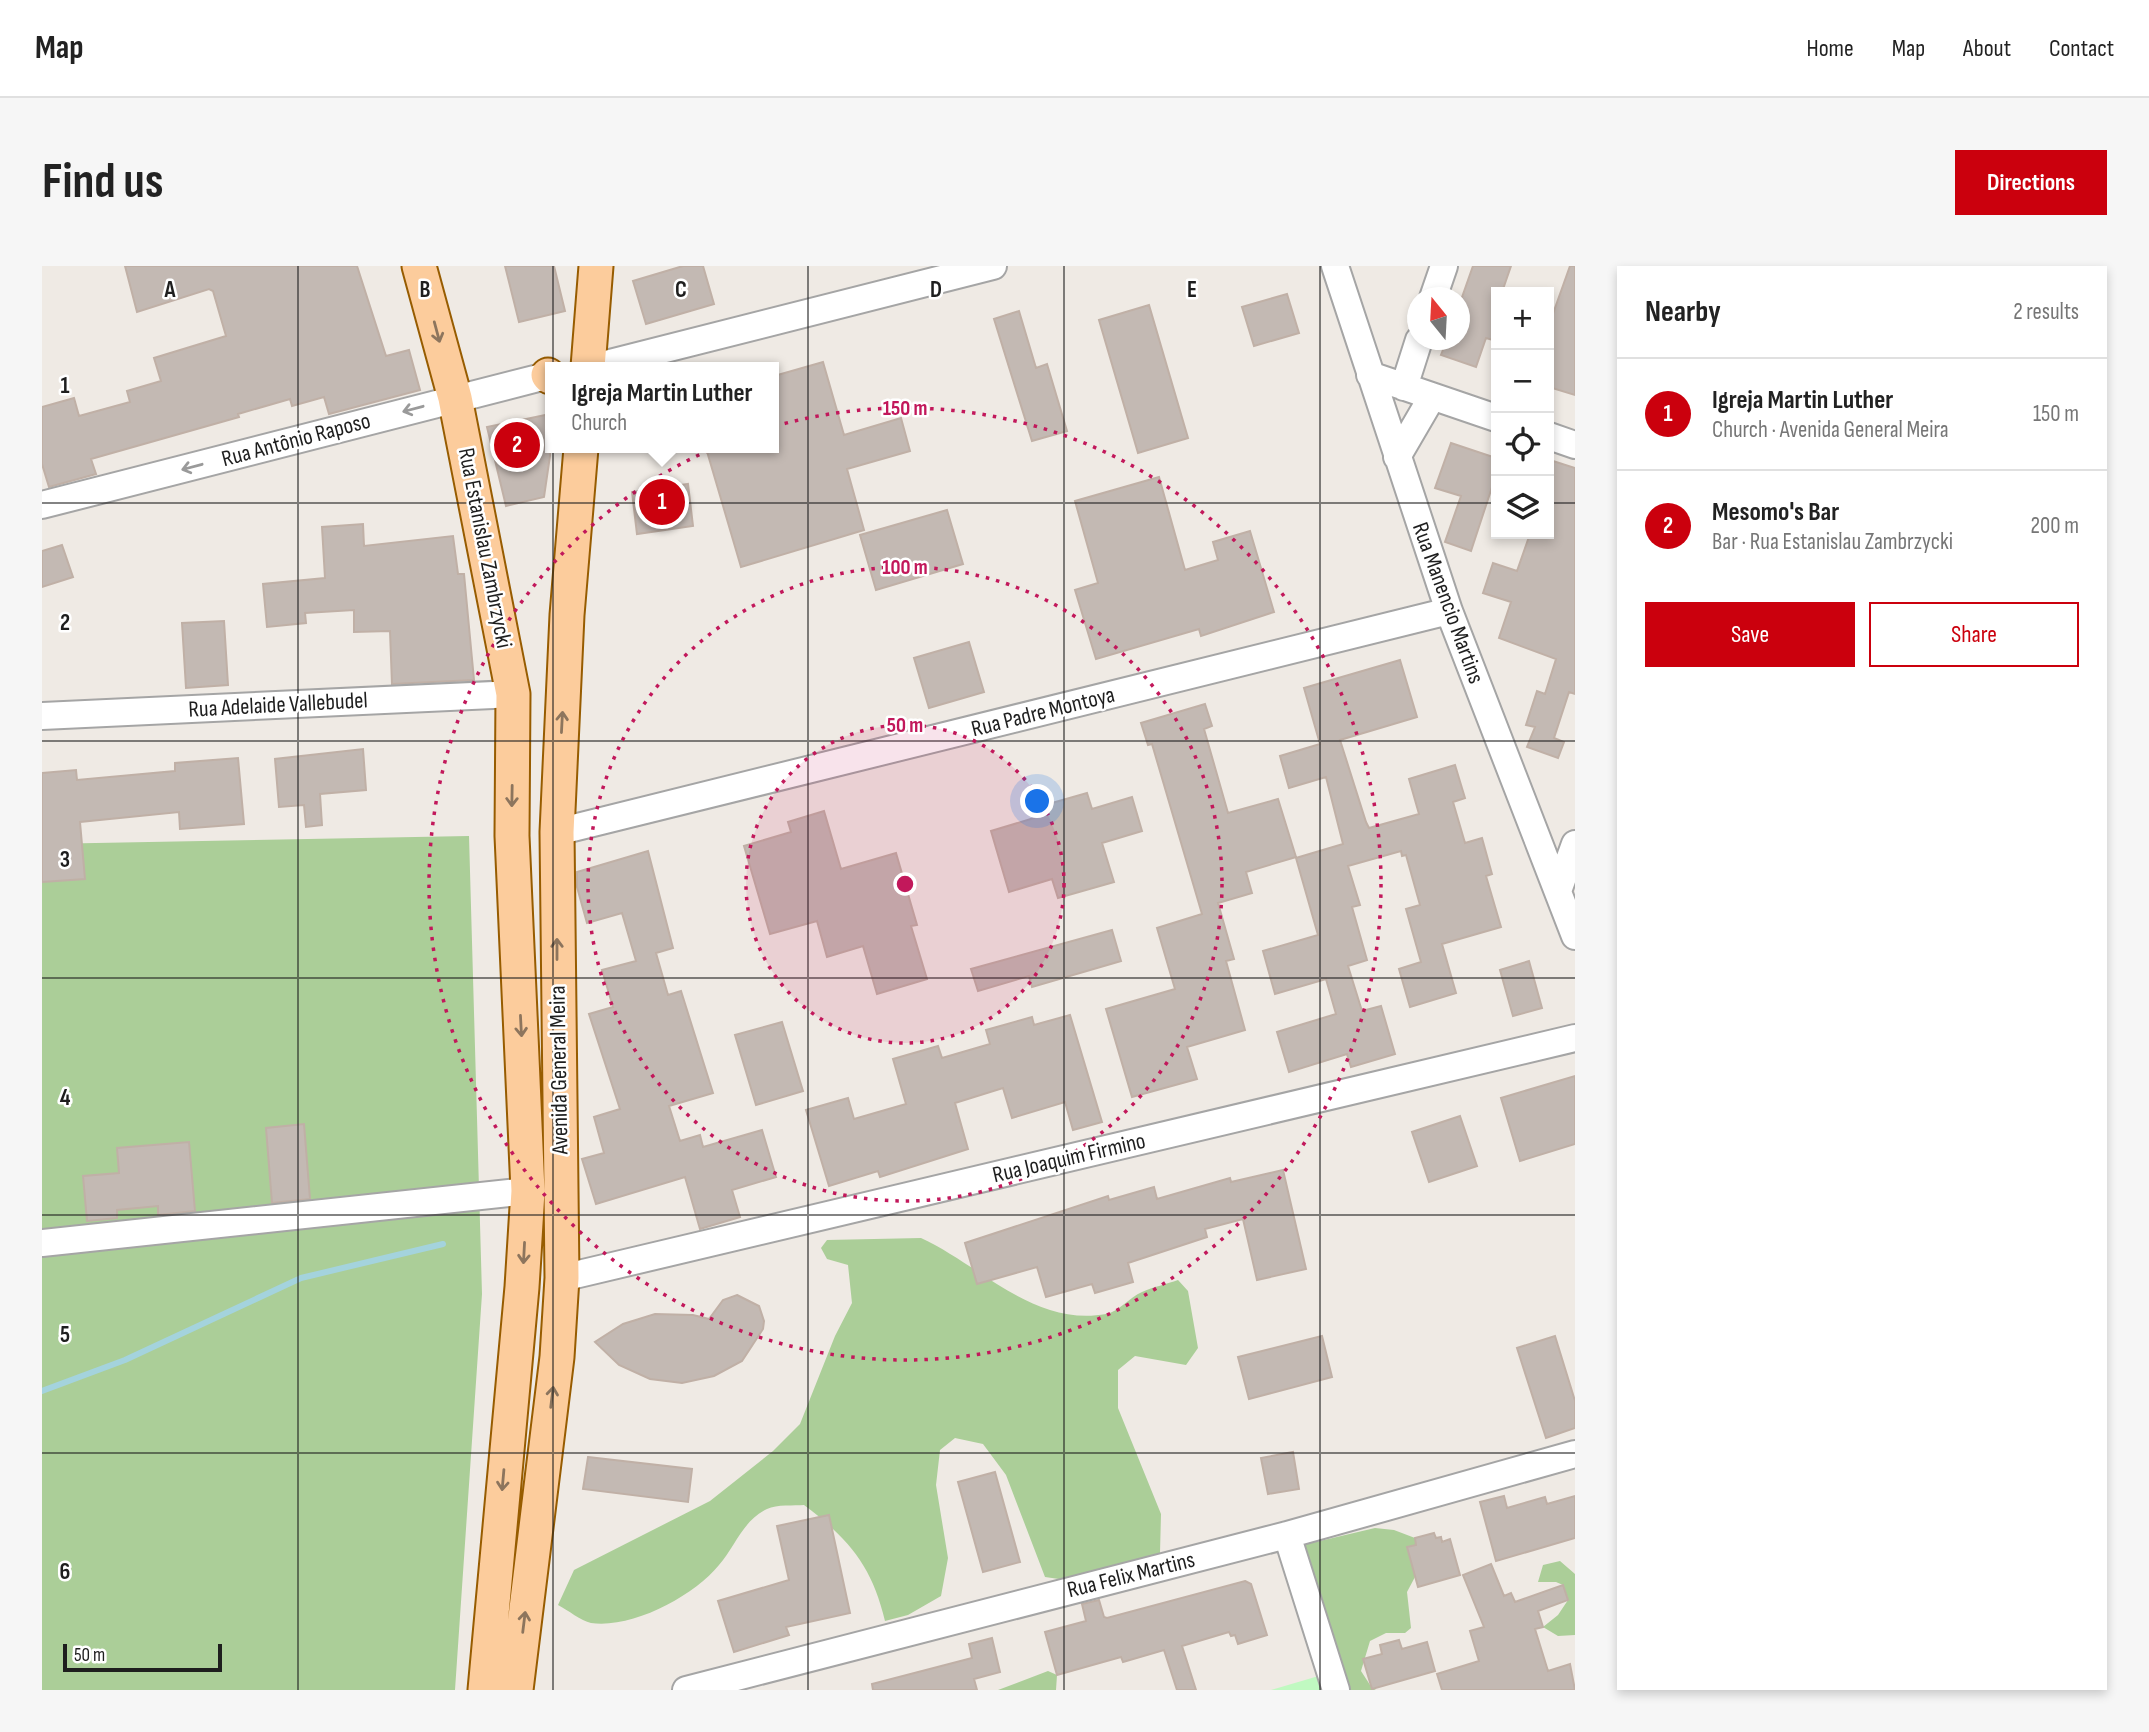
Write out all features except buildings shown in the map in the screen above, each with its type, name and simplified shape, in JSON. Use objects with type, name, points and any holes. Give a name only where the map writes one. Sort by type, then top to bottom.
[{"type":"main road","name":"Rua Estanislau Zambrzycki","points":[[419,266],[455,398],[513,694],[512,836]]},
{"type":"main road","points":[[588,362],[596,266]]},
{"type":"main road","name":"Avenida General Meira","points":[[516,1690],[557,1357],[562,1278],[557,832],[567,615],[582,453]]},
{"type":"main road","points":[[512,836],[557,832]]},
{"type":"main road","name":"Avenida General Meira","points":[[485,1690],[522,1287],[528,1191],[512,836]]},
{"type":"street","points":[[614,362],[993,266]]},
{"type":"street","name":"Rua Manencio Martins","points":[[1335,266],[1449,611],[1575,936]]},
{"type":"street","points":[[1437,287],[1444,266]]},
{"type":"street","points":[[1404,387],[1416,350]]},
{"type":"street","points":[[1370,375],[1491,416]]},
{"type":"street","name":"Rua Antônio Raposo","points":[[42,505],[545,377]]},
{"type":"street","points":[[1397,457],[1432,397]]},
{"type":"street","points":[[1554,438],[1575,445]]},
{"type":"street","name":"Rua Padre Montoya","points":[[557,832],[1449,611]]},
{"type":"street","name":"Rua Adelaide Vallebudel","points":[[42,716],[513,694]]},
{"type":"street","points":[[1558,891],[1575,844]]},
{"type":"street","name":"Rua Joaquim Firmino","points":[[562,1278],[1575,1038]]},
{"type":"street","points":[[42,1243],[528,1191]]},
{"type":"street","name":"Rua Felix Martins","points":[[686,1690],[1287,1535],[1575,1454]]},
{"type":"street","points":[[1287,1535],[1336,1690]]},
{"type":"green space","points":[[469,836],[482,1294],[455,1690],[42,1690],[42,844]]},
{"type":"green space","points":[[921,1238],[1031,1303],[1080,1316],[1106,1314],[1142,1292],[1178,1280],[1188,1291],[1198,1348],[1186,1365],[1135,1356],[1118,1370],[1118,1408],[1161,1514],[1160,1553],[1147,1561],[1073,1581],[1045,1577],[1006,1475],[983,1444],[955,1438],[940,1450],[936,1485],[948,1558],[941,1596],[908,1615],[885,1621],[866,1569],[846,1542],[804,1505],[776,1506],[759,1514],[745,1527],[725,1558],[708,1577],[661,1608],[625,1621],[607,1624],[591,1623],[558,1605],[574,1570],[710,1501],[773,1451],[800,1424],[835,1336],[852,1303],[848,1265],[827,1259],[821,1248],[827,1240]]},
{"type":"green space","points":[[1375,1528],[1394,1530],[1415,1538],[1424,1560],[1407,1592],[1411,1628],[1405,1633],[1386,1633],[1370,1641],[1361,1671],[1376,1690],[1342,1690],[1303,1545]]},
{"type":"green space","points":[[1560,1561],[1575,1574],[1575,1635],[1558,1636],[1543,1627],[1558,1615],[1568,1600],[1563,1585],[1556,1582],[1538,1582],[1543,1565]]},
{"type":"green space","points":[[1048,1671],[1057,1675],[1056,1690],[998,1690]]},
{"type":"green space","points":[[1322,1675],[1327,1690],[1271,1690]]},
{"type":"waterway","points":[[42,1391],[125,1360],[301,1278],[443,1244]]},
{"type":"place","name":"Mesomo's Bar","points":[[517,445]]},
{"type":"place","name":"Igreja Martin Luther","points":[[662,502]]}]
